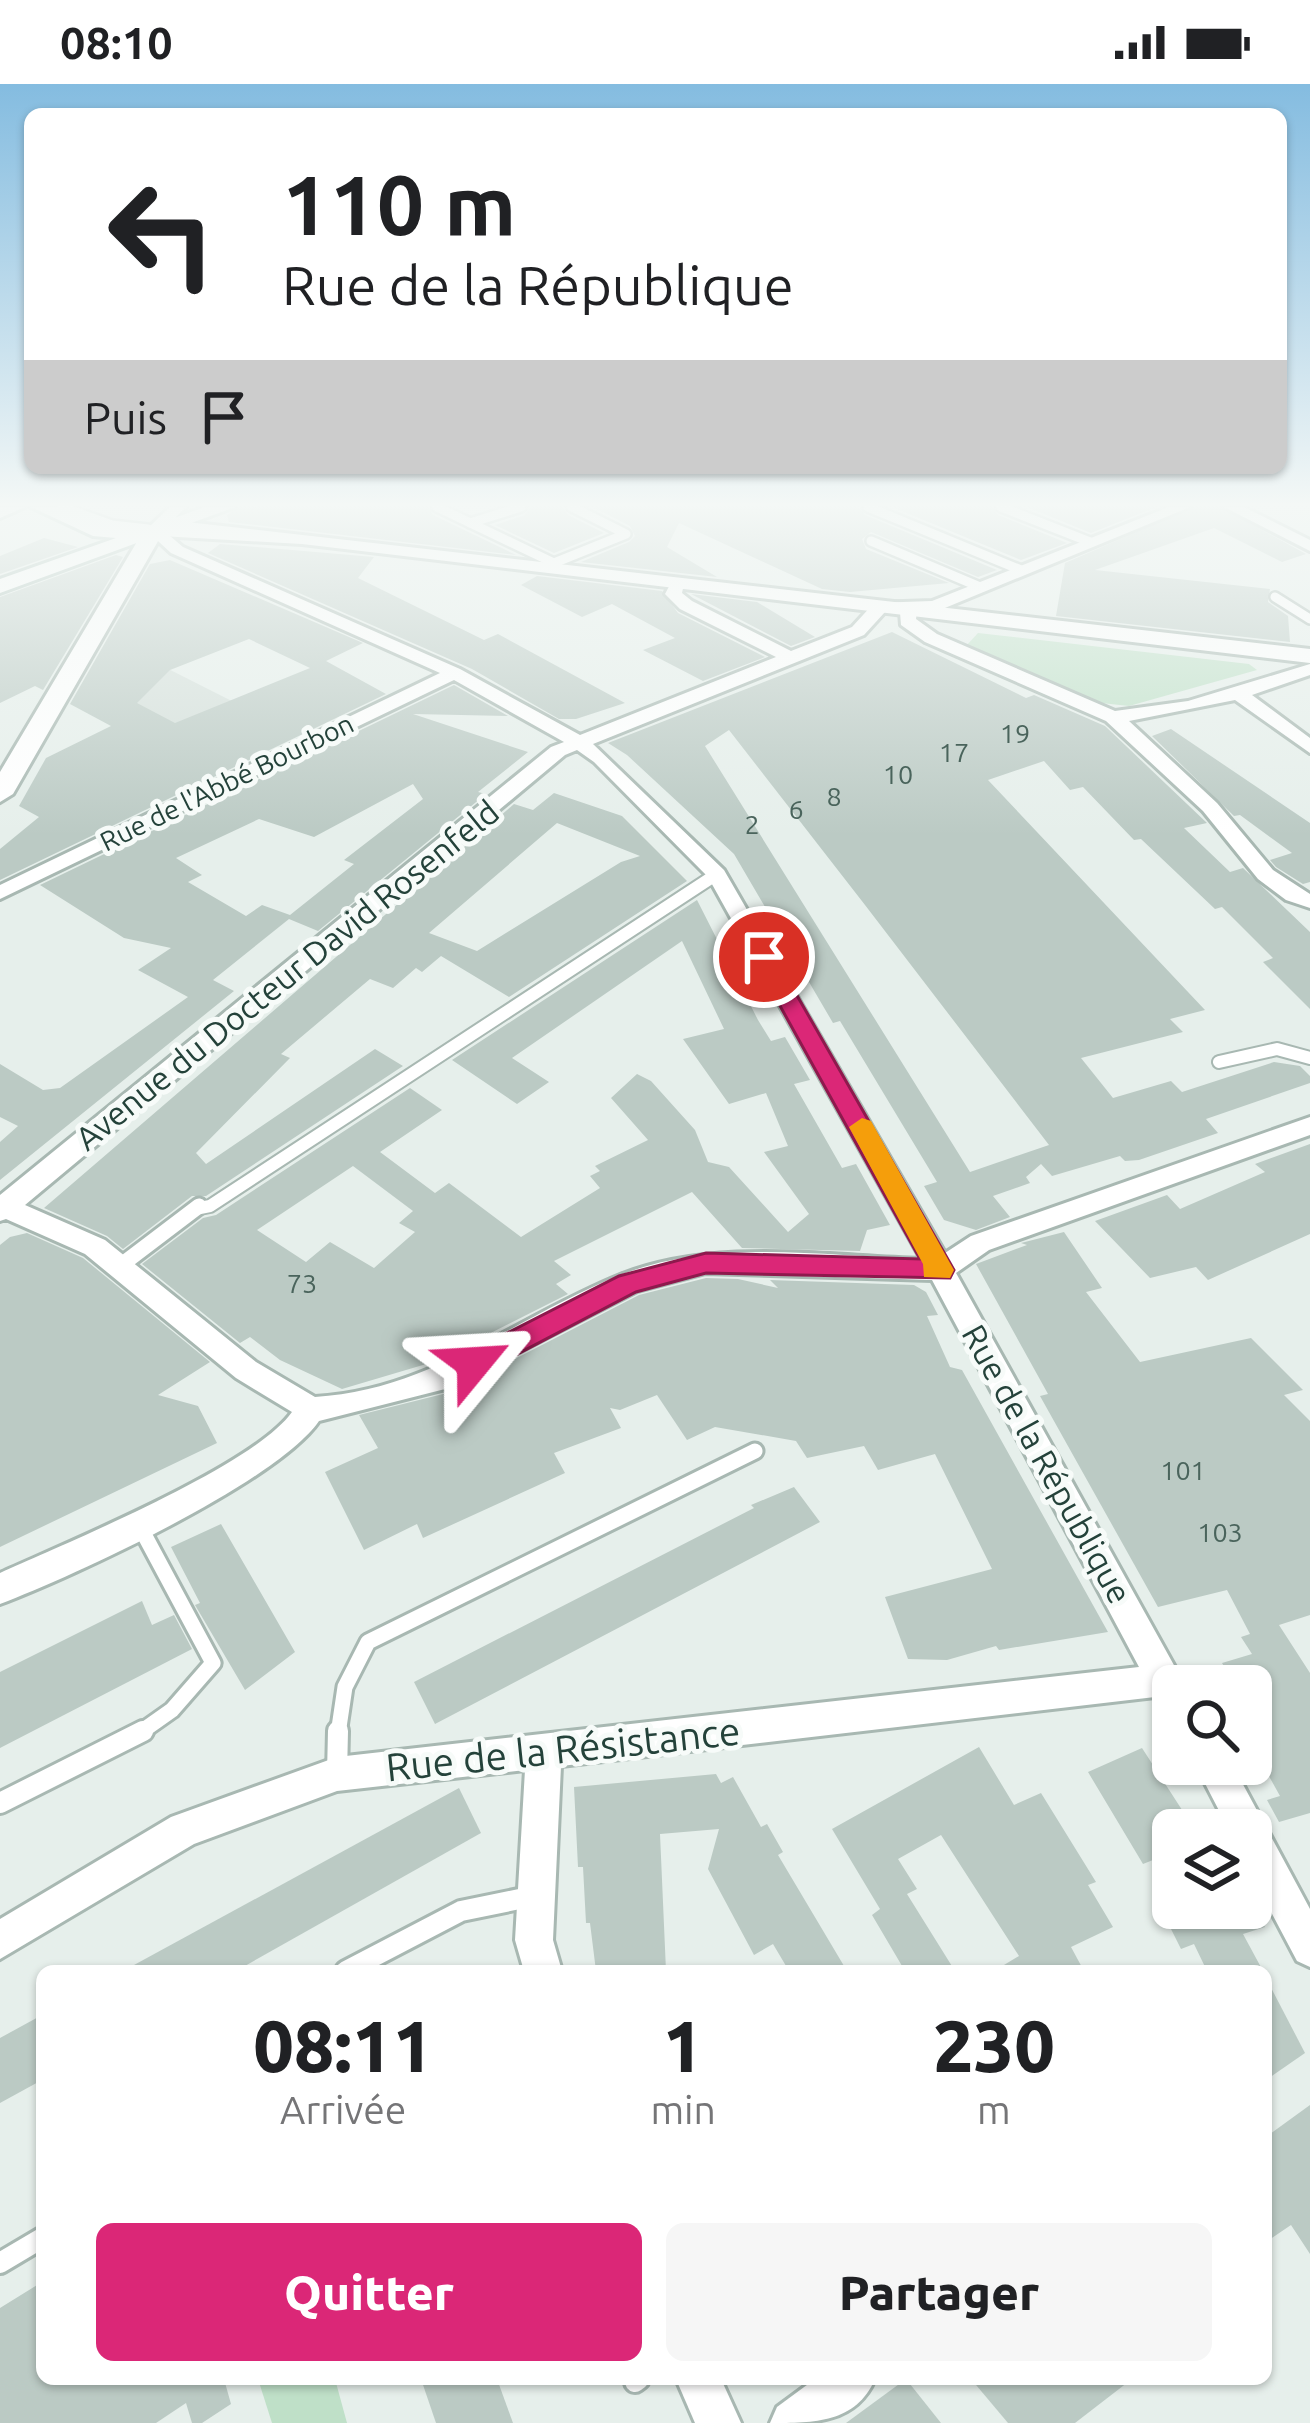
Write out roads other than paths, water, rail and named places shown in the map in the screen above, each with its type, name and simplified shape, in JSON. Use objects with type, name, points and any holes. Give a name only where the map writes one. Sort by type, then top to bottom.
[{"type":"street","points":[[0,794],[8,761],[100,616]]},
{"type":"street","name":"Rue de la République","points":[[326,616],[454,673],[576,741],[601,758],[717,874],[1155,1665]]},
{"type":"street","points":[[708,616],[789,657]]},
{"type":"street","name":"Avenue du Docteur David Rosenfeld","points":[[2,1208],[576,741],[858,631],[874,616]]},
{"type":"street","points":[[908,616],[908,621],[931,638],[1113,717],[1212,809],[1251,860],[1291,896],[1310,902]]},
{"type":"street","points":[[963,616],[1310,656]]},
{"type":"street","points":[[1113,717],[1136,716],[1236,692],[1310,669]]},
{"type":"street","name":"Rue de l'Abbé Bourbon","points":[[0,893],[454,673]]},
{"type":"street","points":[[1236,692],[1310,747]]},
{"type":"street","points":[[2,1208],[95,1247],[246,1370],[311,1408],[331,1408],[440,1380],[628,1283],[706,1263],[940,1270],[980,1243],[1310,1126]]},
{"type":"street","points":[[0,1589],[138,1523],[283,1443],[308,1421],[311,1408]]},
{"type":"street","name":"Rue de la Résistance","points":[[0,1940],[184,1830],[337,1774],[1152,1690]]},
{"type":"street","points":[[541,1965],[534,1940],[544,1751]]},
{"type":"street","points":[[1272,1876],[1310,1948]]},
{"type":"street","points":[[701,2385],[718,2423]]},
{"type":"street","points":[[793,2423],[846,2385]]},
{"type":"lane","points":[[120,1266],[201,1205],[210,1206],[717,874]]},
{"type":"lane","points":[[1219,1062],[1275,1049],[1301,1051],[1310,1058]]},
{"type":"lane","points":[[337,1774],[338,1724],[351,1660],[368,1642],[755,1451]]},
{"type":"lane","points":[[0,1803],[154,1723],[197,1689],[213,1663],[138,1523]]},
{"type":"lane","points":[[357,1965],[455,1914],[509,1896],[537,1896]]},
{"type":"lane","points":[[0,2263],[36,2242]]}]
